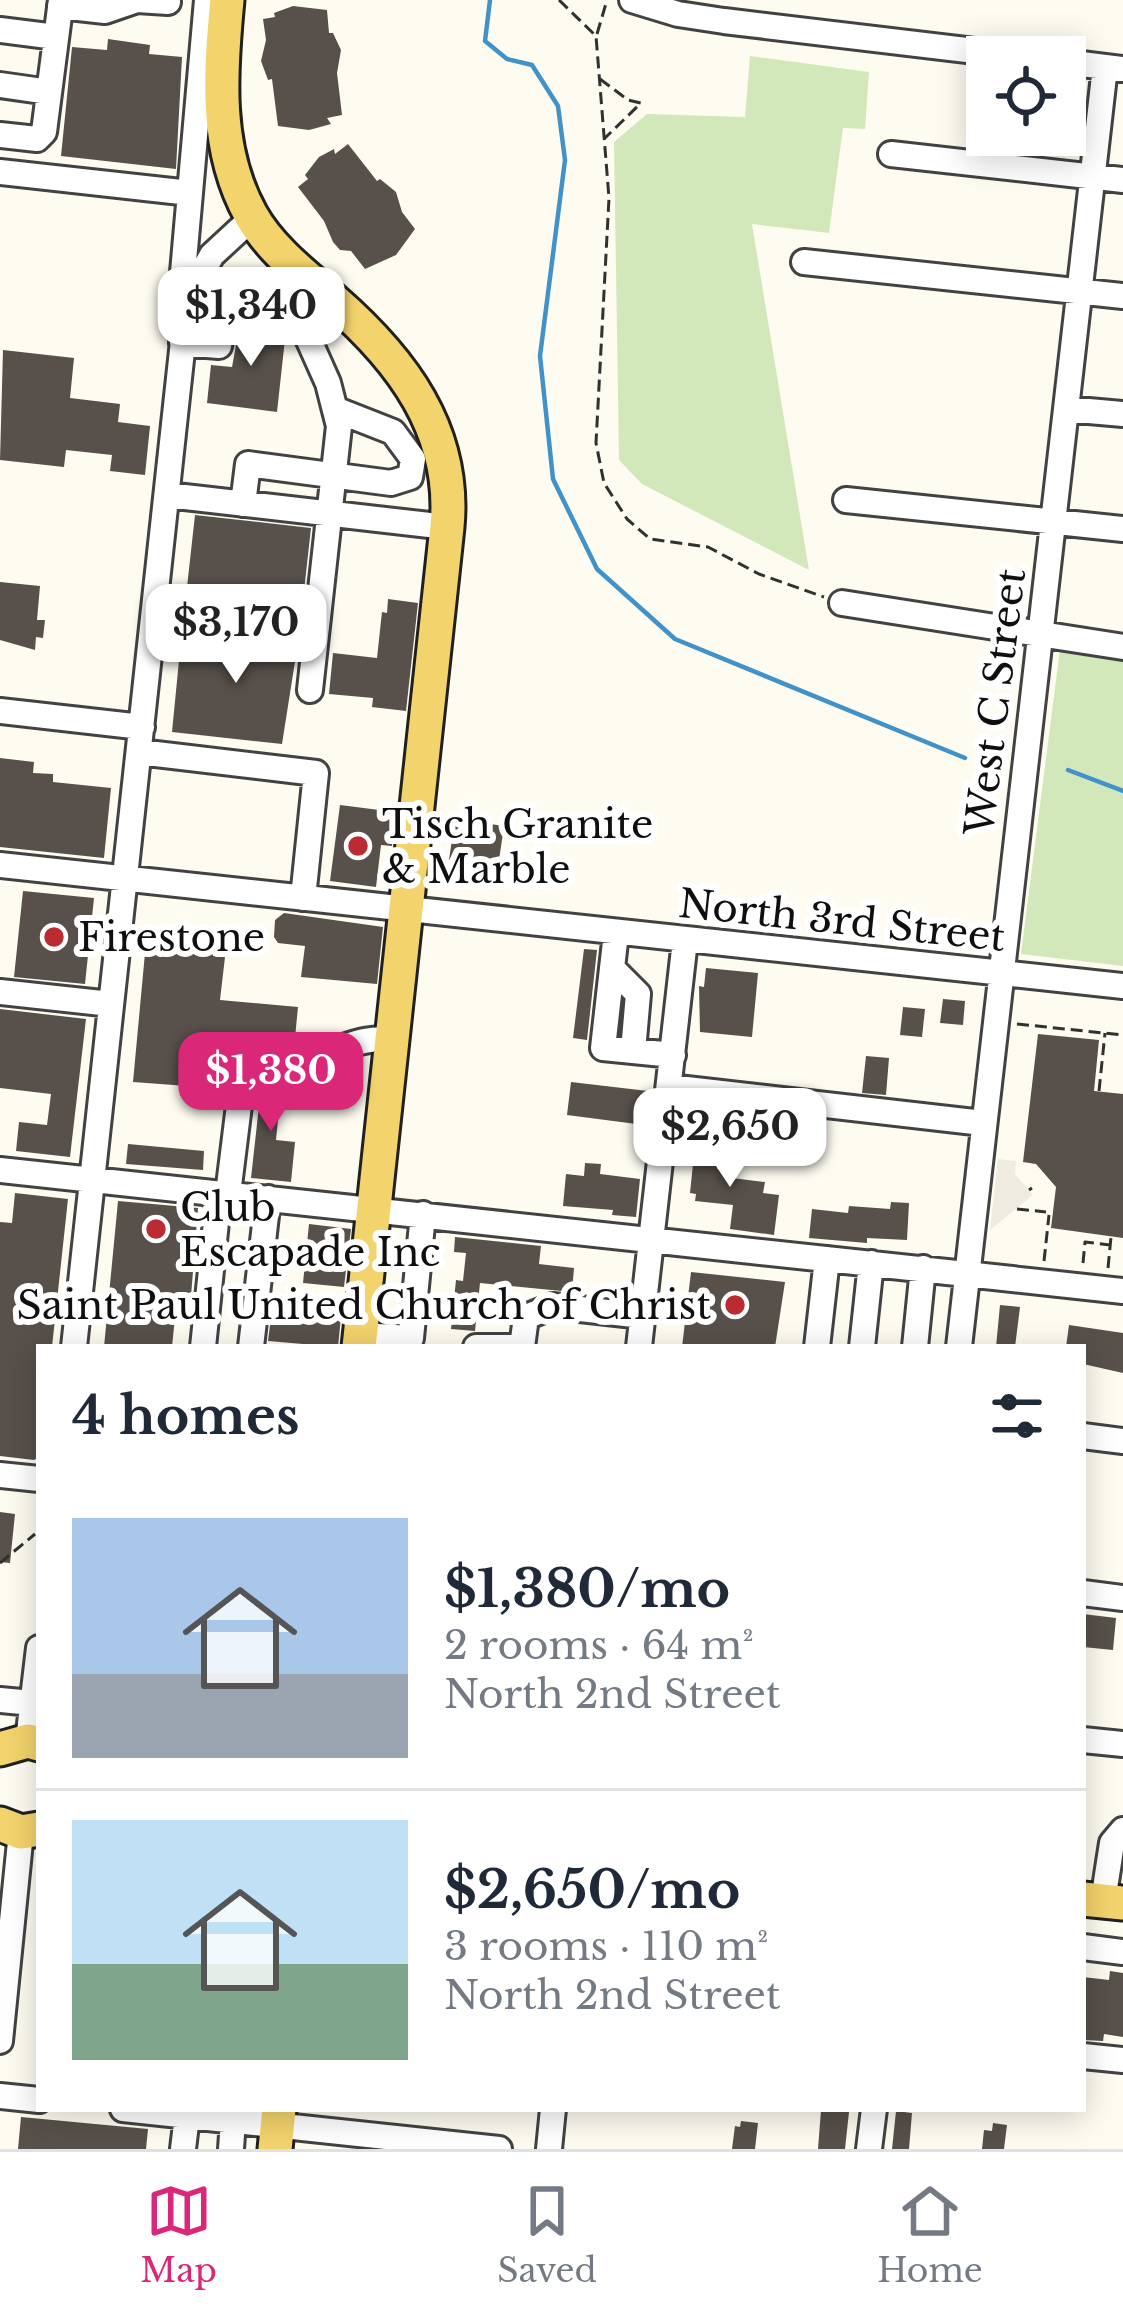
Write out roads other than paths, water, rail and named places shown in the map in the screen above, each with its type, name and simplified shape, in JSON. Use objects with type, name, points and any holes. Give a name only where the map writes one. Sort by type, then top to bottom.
[{"type":"main road","points":[[227,0],[220,74],[223,120],[229,160],[252,218],[307,277],[391,354],[415,392],[423,447],[448,488],[360,1341]]},
{"type":"street","points":[[74,1344],[183,337],[181,295],[207,0]]},
{"type":"street","points":[[632,0],[701,18],[966,50]]},
{"type":"street","points":[[0,135],[41,137],[61,3],[105,11],[119,2],[168,2]]},
{"type":"street","points":[[0,30],[56,37]]},
{"type":"street","name":"West C Street","points":[[959,1344],[1093,177],[1114,68]]},
{"type":"street","points":[[0,85],[49,92]]},
{"type":"street","points":[[891,154],[1123,180]]},
{"type":"street","points":[[0,172],[190,193]]},
{"type":"street","points":[[183,337],[196,304],[199,278],[212,255],[252,218]]},
{"type":"street","points":[[804,262],[1123,296]]},
{"type":"street","points":[[289,307],[307,277]]},
{"type":"street","points":[[183,337],[219,346],[224,313],[235,302],[289,307]]},
{"type":"street","points":[[289,307],[307,335],[337,410],[310,690]]},
{"type":"street","points":[[1066,409],[1123,414]]},
{"type":"street","points":[[243,504],[248,464],[404,482],[423,447],[337,410]]},
{"type":"street","points":[[167,494],[447,527]]},
{"type":"street","points":[[847,500],[1123,529]]},
{"type":"street","points":[[842,603],[1123,647]]},
{"type":"street","points":[[0,711],[316,773],[303,898]]},
{"type":"street","name":"North 3rd Street","points":[[0,865],[1123,986]]},
{"type":"street","points":[[616,933],[603,1048],[673,1055]]},
{"type":"street","points":[[639,1344],[685,940]]},
{"type":"street","points":[[612,968],[638,994],[633,1051]]},
{"type":"street","points":[[0,992],[112,1004]]},
{"type":"street","points":[[203,1344],[243,1073],[253,1054],[304,1056],[355,1040],[392,1040]]},
{"type":"street","points":[[669,1087],[983,1123]]},
{"type":"street","points":[[0,1170],[967,1273],[1115,1281]]},
{"type":"street","points":[[250,1344],[268,1198]]},
{"type":"street","points":[[360,1341],[411,1338],[423,1214]]},
{"type":"street","points":[[817,1344],[827,1258]]},
{"type":"street","points":[[862,1344],[871,1263]]},
{"type":"street","points":[[915,1344],[923,1268]]},
{"type":"street","points":[[522,1344],[526,1317],[553,1306],[643,1316]]},
{"type":"street","points":[[1086,1436],[1123,1441]]},
{"type":"street","points":[[0,1475],[36,1479]]},
{"type":"street","points":[[1086,1593],[1123,1598]]},
{"type":"street","points":[[22,1745],[36,1672]]},
{"type":"street","points":[[0,1700],[32,1703]]},
{"type":"street","points":[[1086,1739],[1123,1744]]},
{"type":"street","points":[[0,2041],[20,1828]]},
{"type":"street","points":[[1103,1901],[1112,1843],[1123,1830]]},
{"type":"street","points":[[1086,1947],[1123,1952]]},
{"type":"street","points":[[1086,2056],[1123,2060]]},
{"type":"street","points":[[0,2096],[36,2100]]},
{"type":"street","points":[[549,2149],[553,2112]]},
{"type":"street","points":[[869,2149],[874,2112]]},
{"type":"street","points":[[183,2149],[185,2113],[278,2128],[483,2148]]},
{"type":"street","points":[[230,2149],[233,2120]]},
{"type":"waterway","points":[[490,0],[485,41],[507,59],[532,65],[558,106],[565,160],[540,356],[553,479],[597,569],[675,639],[965,758]]},
{"type":"waterway","points":[[1068,770],[1123,791]]},
{"type":"place","name":"Tisch Granite & Marble","points":[[358,846]]},
{"type":"place","name":"Firestone","points":[[54,937]]},
{"type":"place","name":"Club Escapade Inc","points":[[156,1229]]},
{"type":"place","name":"Saint Paul United Church of Christ","points":[[735,1305]]}]
